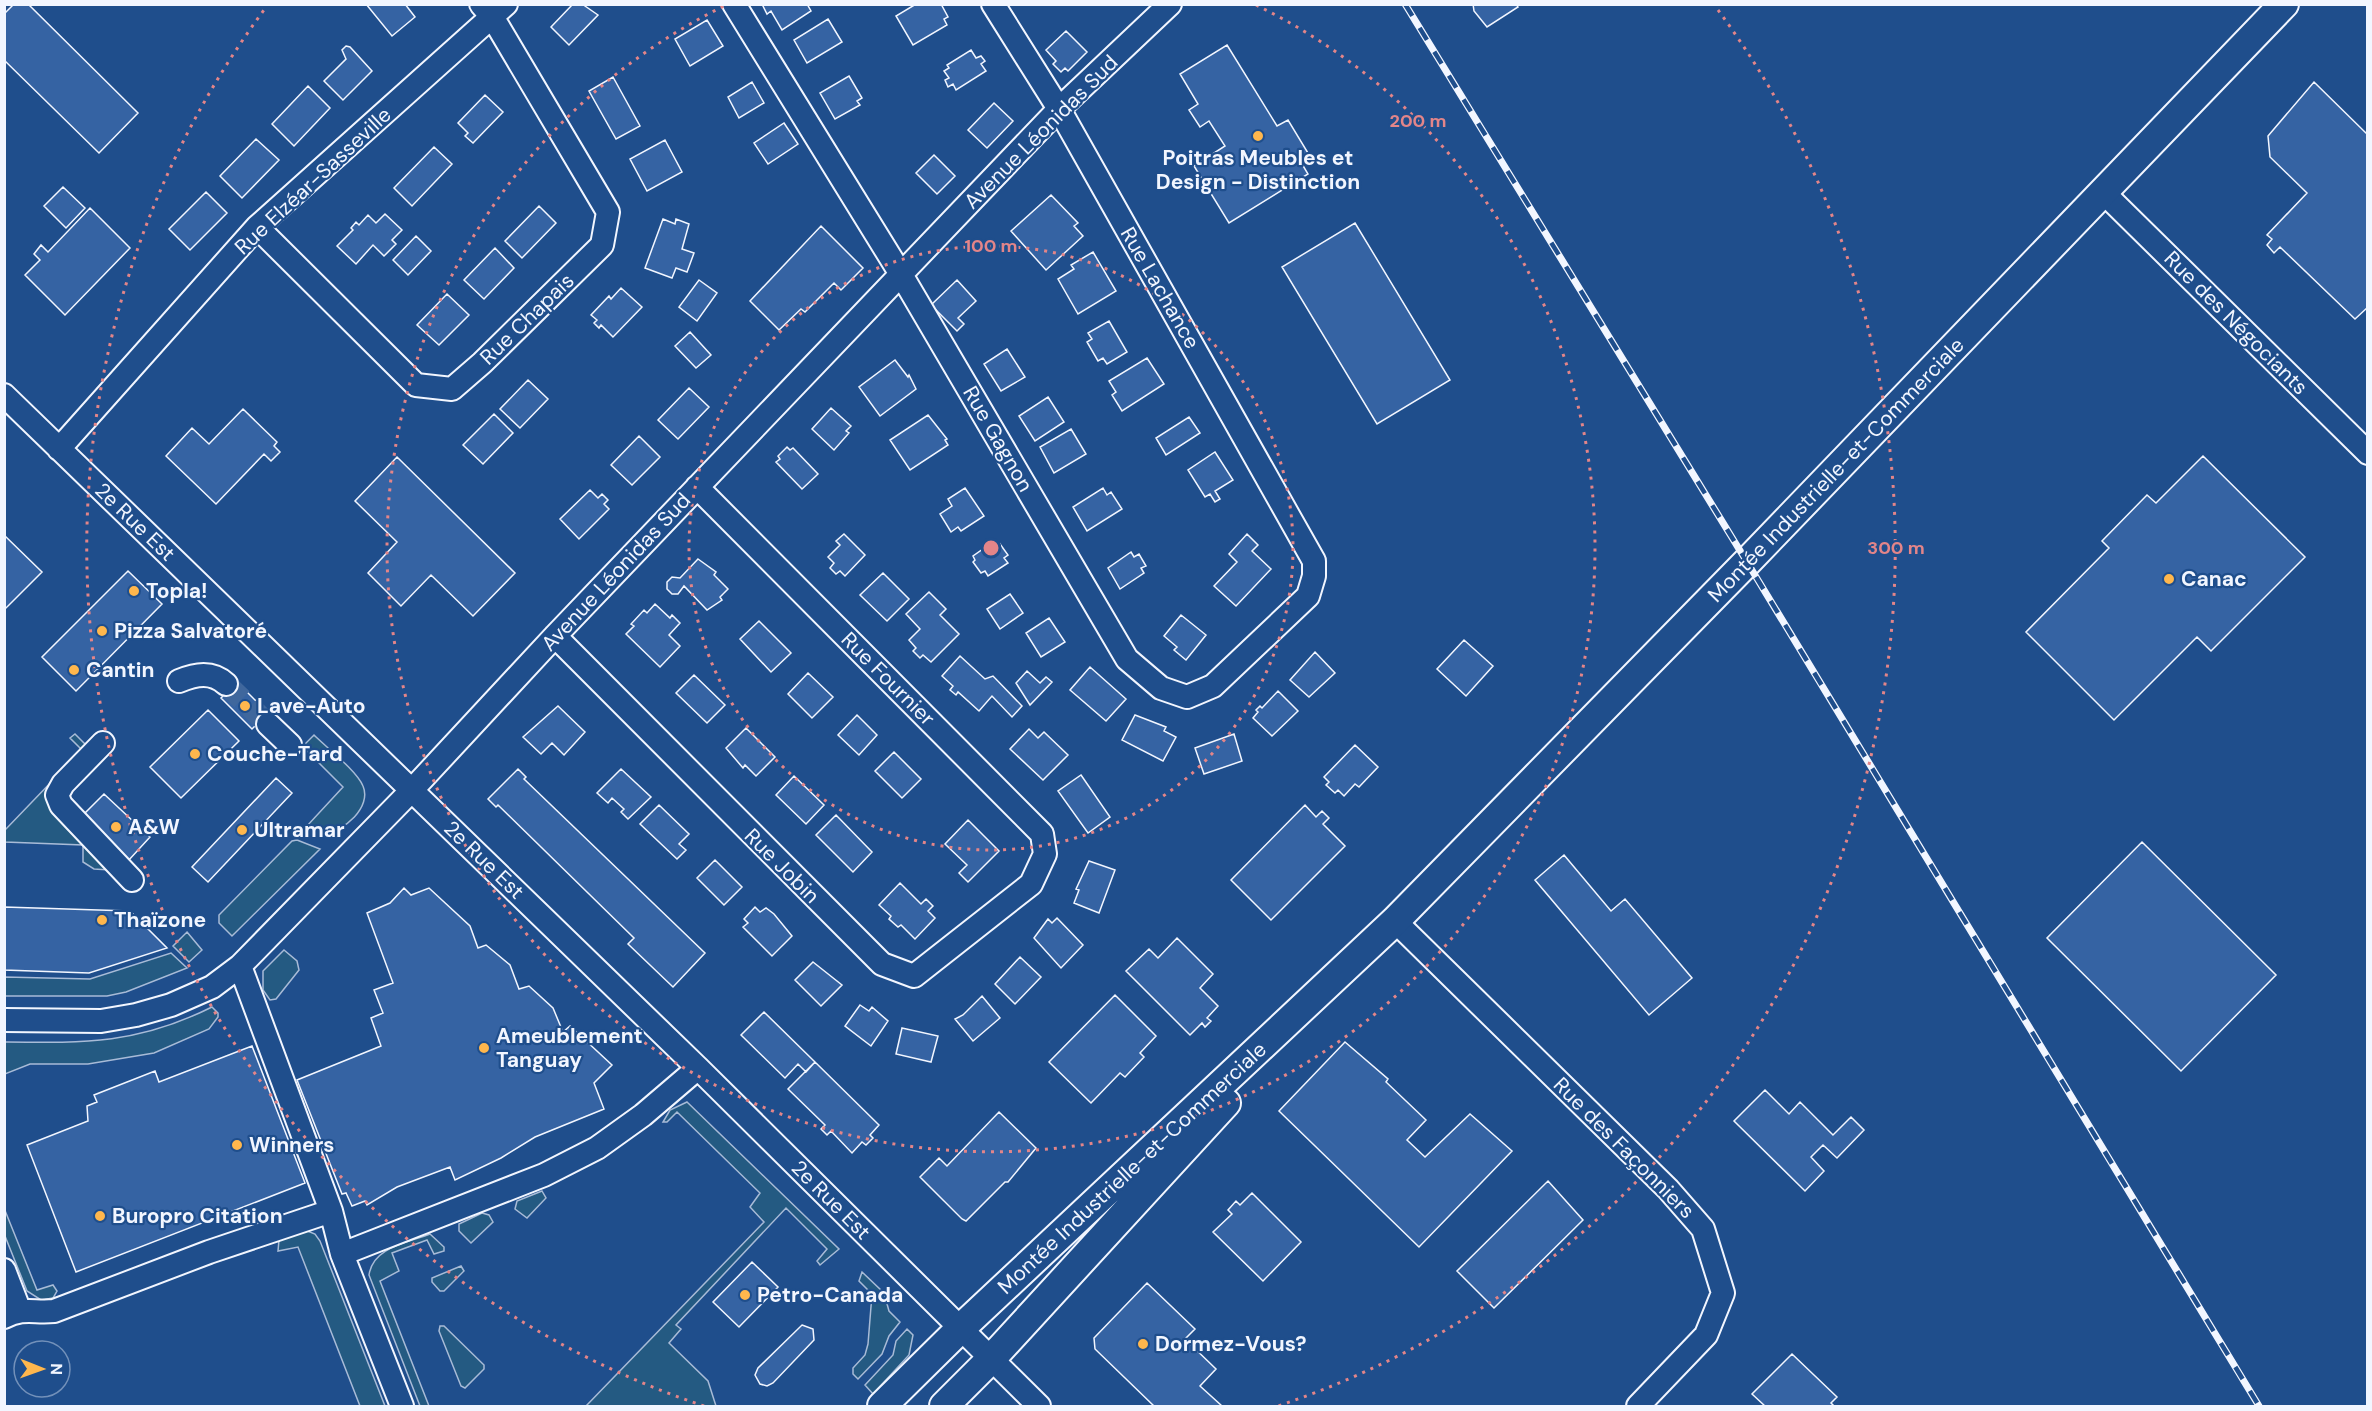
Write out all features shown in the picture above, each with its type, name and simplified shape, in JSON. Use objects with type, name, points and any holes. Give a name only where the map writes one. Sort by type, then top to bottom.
[{"type":"main road","name":"Montée Industrielle-et-Commerciale","points":[[944,1407],[991,1359],[1389,926],[1747,562],[2284,4]]},
{"type":"main road","name":"Montée Industrielle-et-Commerciale","points":[[882,1407],[960,1329],[1389,926]]},
{"type":"street","name":"Rue Gagnon","points":[[734,4],[902,276],[1127,659],[1161,688],[1187,697],[1213,686],[1308,596],[1314,576]]},
{"type":"street","name":"Rue Lachance","points":[[993,4],[1059,109],[1314,561],[1314,576]]},
{"type":"street","name":"Avenue Léonidas Sud","points":[[4,1020],[101,1021],[136,1015],[171,1005],[212,987],[240,966],[411,791],[555,636],[902,276],[1059,109],[1170,4]]},
{"type":"street","name":"Rue Elzéar-Sasseville","points":[[59,449],[257,227],[493,9]]},
{"type":"street","name":"Rue Chapais","points":[[257,227],[416,386],[452,389],[482,363],[602,245],[608,212],[493,9]]},
{"type":"street","name":"Rue des Négociants","points":[[2104,193],[2367,453]]},
{"type":"street","name":"2e Rue Est","points":[[4,395],[698,1068],[991,1359]]},
{"type":"street","name":"Rue Fournier","points":[[697,487],[1042,834],[1044,854],[1031,884]]},
{"type":"street","name":"Rue Jobin","points":[[555,636],[882,964],[915,976],[1031,884]]},
{"type":"street","points":[[180,681],[196,674],[219,678],[226,684]]},
{"type":"street","points":[[268,724],[290,745]]},
{"type":"street","points":[[103,744],[63,784],[57,795],[60,805],[132,880]]},
{"type":"street","name":"Rue des Façonniers","points":[[1389,926],[1668,1189],[1703,1229],[1723,1293],[1706,1335],[1638,1407]]},
{"type":"street","points":[[240,966],[331,1210],[342,1254],[402,1407]]},
{"type":"street","points":[[342,1254],[544,1175],[597,1148],[643,1116],[698,1068]]},
{"type":"street","points":[[4,1270],[12,1313],[54,1311],[259,1234],[331,1210]]},
{"type":"street","points":[[991,1359],[1039,1407]]},
{"type":"shaded area","points":[[75,734],[88,747],[52,786],[109,870],[94,869],[83,862],[83,845],[5,842],[5,830],[82,750],[70,738]]},
{"type":"shaded area","points":[[314,735],[354,773],[360,780],[365,794],[364,802],[354,817],[332,832],[324,833],[306,827],[343,787],[305,749],[306,743]]},
{"type":"shaded area","points":[[297,840],[320,849],[232,936],[219,923],[219,915],[292,841]]},
{"type":"shaded area","points":[[187,932],[202,950],[189,962],[173,946]]},
{"type":"shaded area","points":[[284,950],[297,961],[299,970],[276,999],[270,1000],[263,990],[263,971]]},
{"type":"shaded area","points":[[171,953],[187,968],[126,992],[107,996],[5,996],[5,977],[90,979]]},
{"type":"shaded area","points":[[212,1007],[218,1013],[218,1017],[209,1029],[154,1053],[88,1064],[30,1064],[5,1074],[5,1042],[86,1041],[135,1035],[185,1019]]},
{"type":"shaded area","points":[[687,1102],[839,1249],[820,1265],[817,1261],[827,1249],[786,1208],[676,1325],[681,1329],[669,1343],[708,1381],[716,1406],[586,1406],[764,1222],[750,1207],[760,1193],[677,1112],[667,1122],[663,1122],[670,1110]]},
{"type":"shaded area","points":[[542,1191],[546,1198],[527,1218],[515,1209],[517,1201]]},
{"type":"shaded area","points":[[4,1208],[37,1290],[53,1285],[57,1291],[53,1298],[41,1300],[27,1291],[5,1236]]},
{"type":"shaded area","points":[[482,1213],[489,1215],[493,1222],[471,1243],[459,1231],[459,1224]]},
{"type":"shaded area","points":[[305,1230],[315,1234],[320,1241],[385,1406],[360,1406],[298,1247],[278,1251],[279,1240]]},
{"type":"shaded area","points":[[430,1234],[444,1247],[444,1251],[434,1254],[427,1240],[392,1253],[399,1271],[380,1281],[429,1406],[420,1406],[369,1275],[377,1258],[384,1252]]},
{"type":"shaded area","points":[[461,1266],[464,1271],[444,1291],[440,1291],[432,1282],[432,1278]]},
{"type":"shaded area","points":[[862,1272],[884,1293],[889,1311],[900,1322],[889,1336],[882,1354],[858,1379],[853,1374],[853,1368],[865,1355],[868,1344],[872,1294],[859,1281]]},
{"type":"shaded area","points":[[440,1326],[444,1326],[484,1365],[484,1369],[465,1388],[461,1386],[439,1331]]},
{"type":"shaded area","points":[[907,1329],[913,1335],[909,1355],[873,1394],[865,1385],[893,1355],[896,1341]]},
{"type":"building","points":[[14,4],[28,4],[138,113],[99,153],[4,60],[4,14]]},
{"type":"building","points":[[366,4],[405,4],[415,17],[392,36]]},
{"type":"building","points":[[573,4],[582,4],[598,15],[569,45],[551,27]]},
{"type":"building","points":[[762,4],[807,4],[811,11],[782,30],[771,11],[767,14]]},
{"type":"building","points":[[916,4],[941,4],[948,17],[944,19],[947,25],[913,45],[896,16]]},
{"type":"building","points":[[1473,4],[1516,4],[1518,7],[1487,27],[1474,11]]},
{"type":"building","points":[[828,19],[842,42],[807,63],[794,40]]},
{"type":"building","points":[[707,20],[723,46],[690,66],[675,39]]},
{"type":"building","points":[[1066,31],[1087,52],[1068,71],[1065,68],[1061,72],[1053,64],[1056,61],[1046,50]]},
{"type":"building","name":"Poitras Meubles et Design - Distinction","points":[[1227,45],[1277,126],[1288,120],[1308,153],[1299,159],[1308,174],[1229,223],[1194,166],[1225,146],[1209,121],[1200,127],[1189,110],[1198,104],[1180,74]]},
{"type":"building","points":[[346,46],[350,47],[372,71],[343,100],[324,81],[346,59],[342,50]]},
{"type":"building","points":[[971,50],[976,58],[981,56],[985,61],[981,64],[986,71],[956,90],[953,84],[948,87],[945,80],[949,78],[944,71],[949,68],[947,65]]},
{"type":"building","points":[[849,76],[862,98],[857,101],[860,105],[835,119],[820,93]]},
{"type":"building","points":[[613,77],[640,126],[616,139],[589,91]]},
{"type":"building","points":[[752,82],[764,103],[739,118],[728,97]]},
{"type":"building","points":[[2314,82],[2368,135],[2368,307],[2355,319],[2280,247],[2274,253],[2267,245],[2272,239],[2267,235],[2307,193],[2270,157],[2268,136]]},
{"type":"building","points":[[308,86],[330,108],[294,146],[272,124]]},
{"type":"building","points":[[485,95],[503,112],[473,143],[465,136],[468,133],[458,123]]},
{"type":"building","points":[[994,103],[1013,121],[987,148],[968,130]]},
{"type":"building","points":[[784,123],[798,144],[768,164],[754,143]]},
{"type":"building","points":[[256,139],[279,160],[242,198],[220,176]]},
{"type":"building","points":[[665,140],[682,172],[647,191],[630,159]]},
{"type":"building","points":[[434,147],[452,164],[412,206],[394,188]]},
{"type":"building","points":[[934,155],[955,176],[937,194],[916,173]]},
{"type":"building","points":[[63,187],[85,208],[66,228],[44,206]]},
{"type":"building","points":[[206,192],[227,213],[190,250],[169,229]]},
{"type":"building","points":[[1051,195],[1078,223],[1074,226],[1083,236],[1046,270],[1011,231]]},
{"type":"building","points":[[539,206],[556,223],[522,258],[505,241]]},
{"type":"building","points":[[90,208],[130,248],[65,315],[25,275],[40,260],[34,254],[41,245],[48,252]]},
{"type":"building","points":[[385,214],[402,230],[392,240],[396,244],[384,256],[373,245],[356,264],[337,246],[353,230],[351,228],[356,222],[359,225],[368,215],[376,223]]},
{"type":"building","points":[[663,219],[675,224],[676,219],[689,224],[682,249],[694,253],[687,272],[676,268],[672,278],[645,268]]},
{"type":"building","points":[[1355,223],[1450,380],[1377,424],[1282,267]]},
{"type":"building","points":[[821,226],[863,268],[841,290],[834,283],[805,312],[801,309],[779,330],[750,301]]},
{"type":"building","points":[[416,236],[431,251],[408,275],[393,260]]},
{"type":"building","points":[[495,248],[514,268],[484,299],[464,280]]},
{"type":"building","points":[[1093,252],[1116,291],[1078,314],[1058,279],[1074,269],[1071,265]]},
{"type":"building","points":[[699,280],[717,293],[697,321],[679,307]]},
{"type":"building","points":[[957,280],[976,301],[958,318],[964,324],[957,331],[931,305]]},
{"type":"building","points":[[621,288],[642,307],[613,337],[601,325],[599,328],[594,323],[597,320],[591,315],[609,296],[611,299]]},
{"type":"building","points":[[447,294],[469,315],[439,345],[417,325]]},
{"type":"building","points":[[1109,321],[1127,352],[1107,364],[1103,358],[1098,361],[1087,342],[1092,339],[1088,333]]},
{"type":"building","points":[[690,332],[711,355],[696,368],[675,346]]},
{"type":"building","points":[[1007,349],[1025,377],[1001,391],[984,364]]},
{"type":"building","points":[[1147,358],[1164,384],[1122,411],[1112,395],[1116,392],[1109,381]]},
{"type":"building","points":[[895,360],[908,377],[909,375],[916,389],[880,416],[859,387]]},
{"type":"building","points":[[528,380],[548,399],[520,428],[500,409]]},
{"type":"building","points":[[689,388],[709,407],[678,439],[658,420]]},
{"type":"building","points":[[1048,397],[1064,422],[1035,441],[1019,416]]},
{"type":"building","points":[[831,408],[851,426],[846,431],[849,433],[834,450],[812,429]]},
{"type":"building","points":[[243,409],[277,442],[274,446],[280,452],[271,461],[264,454],[216,504],[166,456],[192,428],[209,444]]},
{"type":"building","points":[[494,414],[513,433],[483,464],[463,445]]},
{"type":"building","points":[[928,415],[947,439],[945,440],[948,445],[910,470],[890,440]]},
{"type":"building","points":[[1189,417],[1200,433],[1166,455],[1156,438]]},
{"type":"building","points":[[1071,429],[1086,454],[1054,473],[1040,447]]},
{"type":"building","points":[[639,436],[660,457],[632,485],[611,465]]},
{"type":"building","points":[[787,447],[790,450],[793,448],[818,474],[802,489],[776,462],[780,459],[778,456]]},
{"type":"building","points":[[1215,452],[1233,480],[1215,491],[1220,499],[1215,502],[1210,494],[1205,497],[1188,470]]},
{"type":"building","points":[[2203,456],[2305,557],[2211,651],[2197,637],[2114,720],[2026,632],[2109,548],[2102,541],[2147,495],[2156,503]]},
{"type":"building","points":[[397,457],[515,573],[473,616],[431,575],[401,606],[368,573],[397,542],[355,501]]},
{"type":"building","points":[[965,488],[984,516],[961,531],[958,527],[951,532],[940,514],[952,506],[948,499]]},
{"type":"building","points":[[1103,488],[1107,495],[1111,492],[1122,509],[1087,531],[1073,507]]},
{"type":"building","points":[[590,490],[598,498],[602,494],[608,500],[604,504],[609,509],[579,539],[560,519]]},
{"type":"building","points":[[844,534],[865,555],[845,576],[840,571],[836,574],[830,568],[834,563],[828,557],[840,545],[836,541]]},
{"type":"building","points":[[1247,534],[1258,545],[1252,551],[1271,569],[1236,606],[1214,586],[1237,562],[1229,554]]},
{"type":"building","points":[[4,535],[42,572],[4,610]]},
{"type":"building","points":[[993,542],[997,547],[1000,544],[1008,555],[1004,558],[1008,563],[988,576],[985,571],[981,573],[973,562],[975,560],[973,556]]},
{"type":"building","points":[[1131,552],[1134,557],[1139,554],[1146,566],[1141,568],[1144,573],[1120,589],[1108,568]]},
{"type":"building","points":[[698,559],[716,572],[714,575],[728,589],[720,597],[722,600],[707,610],[684,586],[678,594],[672,594],[667,589],[667,582],[672,577],[680,578]]},
{"type":"building","name":"Pizza Salvatoré","points":[[128,571],[162,604],[76,691],[42,657]]},
{"type":"building","points":[[883,573],[909,599],[887,621],[860,595]]},
{"type":"building","points":[[929,592],[946,609],[940,615],[959,634],[931,662],[923,655],[920,658],[913,651],[916,648],[909,640],[920,629],[906,614]]},
{"type":"building","points":[[1010,594],[1023,613],[1000,629],[987,609]]},
{"type":"building","points":[[655,604],[670,618],[672,615],[680,623],[669,635],[680,646],[660,667],[626,634],[634,626],[631,624],[644,610],[647,613]]},
{"type":"building","points":[[1181,615],[1206,635],[1186,660],[1174,650],[1177,647],[1164,636]]},
{"type":"building","points":[[1049,618],[1065,642],[1041,657],[1026,633]]},
{"type":"building","points":[[759,621],[791,653],[771,672],[740,639]]},
{"type":"building","points":[[1464,640],[1493,666],[1466,696],[1437,669]]},
{"type":"building","points":[[1315,652],[1335,673],[1309,697],[1290,680]]},
{"type":"building","points":[[960,656],[985,679],[993,676],[1022,706],[1012,717],[992,696],[979,711],[958,692],[956,695],[950,690],[953,686],[942,676]]},
{"type":"building","points":[[1090,667],[1126,699],[1106,721],[1070,690]]},
{"type":"building","points":[[1027,671],[1040,683],[1046,677],[1052,682],[1030,705],[1016,683]]},
{"type":"building","points":[[808,673],[833,697],[812,718],[788,694]]},
{"type":"building","points":[[694,675],[725,705],[707,723],[676,693]]},
{"type":"building","name":"Lave-Auto","points":[[237,682],[268,713],[252,729],[221,698]]},
{"type":"building","points":[[1278,691],[1298,711],[1272,736],[1253,718],[1258,712],[1256,710],[1260,706],[1262,708]]},
{"type":"building","points":[[558,706],[585,732],[564,755],[552,743],[541,754],[523,737]]},
{"type":"building","name":"Couche-Tard","points":[[208,710],[239,741],[181,798],[150,767]]},
{"type":"building","points":[[857,715],[877,735],[859,755],[838,735]]},
{"type":"building","points":[[1135,715],[1166,727],[1164,731],[1176,737],[1163,761],[1122,740]]},
{"type":"building","points":[[746,728],[775,757],[756,776],[745,765],[743,768],[726,748]]},
{"type":"building","points":[[1029,729],[1038,738],[1044,732],[1068,755],[1043,780],[1010,749]]},
{"type":"building","points":[[1234,734],[1242,761],[1204,774],[1195,748]]},
{"type":"building","points":[[1355,745],[1378,767],[1359,787],[1355,784],[1344,796],[1338,790],[1335,793],[1326,785],[1329,782],[1324,777]]},
{"type":"building","points":[[894,752],[921,779],[902,798],[875,771]]},
{"type":"building","points":[[518,769],[526,777],[524,779],[705,953],[673,987],[628,944],[634,938],[498,805],[496,807],[488,799]]},
{"type":"building","points":[[621,769],[651,797],[628,819],[621,812],[624,809],[612,798],[608,803],[597,793]]},
{"type":"building","points":[[1081,775],[1110,817],[1088,833],[1058,791]]},
{"type":"building","points":[[794,776],[824,805],[806,824],[776,795]]},
{"type":"building","name":"Ultramar","points":[[276,778],[292,793],[208,882],[192,867]]},
{"type":"building","name":"A&W","points":[[104,794],[150,837],[128,861],[81,817]]},
{"type":"building","points":[[659,805],[689,834],[679,844],[686,850],[677,859],[640,824]]},
{"type":"building","points":[[1305,805],[1316,817],[1322,811],[1329,818],[1323,824],[1345,846],[1271,920],[1231,880]]},
{"type":"building","points":[[836,815],[872,852],[853,872],[816,835]]},
{"type":"building","points":[[968,820],[999,851],[968,882],[959,873],[967,865],[945,844]]},
{"type":"building","points":[[2142,842],[2276,975],[2181,1071],[2047,938]]},
{"type":"building","points":[[1564,855],[1611,911],[1625,899],[1692,978],[1649,1015],[1535,880]]},
{"type":"building","points":[[715,860],[742,887],[724,905],[697,878]]},
{"type":"building","points":[[1089,861],[1115,870],[1099,913],[1074,903],[1079,890],[1076,889]]},
{"type":"building","points":[[900,883],[921,904],[926,899],[933,906],[928,911],[935,918],[915,939],[901,925],[898,927],[889,919],[891,916],[879,905]]},
{"type":"building","name":"Ameublement Tanguay","points":[[404,888],[411,895],[429,888],[470,926],[478,948],[486,945],[510,965],[519,989],[529,986],[553,1008],[563,1032],[570,1026],[612,1065],[594,1083],[604,1109],[535,1137],[501,1158],[455,1180],[450,1167],[397,1187],[367,1205],[365,1201],[352,1206],[346,1193],[342,1194],[297,1080],[381,1046],[371,1018],[383,1013],[374,990],[393,983],[367,913],[390,903]]},
{"type":"building","points":[[4,907],[130,911],[167,948],[89,973],[4,970]]},
{"type":"building","points":[[755,907],[760,912],[766,908],[774,914],[792,936],[772,956],[743,927],[748,923],[744,919]]},
{"type":"building","points":[[1057,918],[1083,945],[1061,968],[1034,938],[1048,919],[1052,923]]},
{"type":"building","points":[[1177,938],[1213,974],[1200,988],[1218,1006],[1207,1018],[1211,1021],[1205,1027],[1202,1023],[1190,1035],[1126,971],[1149,949],[1158,958]]},
{"type":"building","points":[[1020,957],[1041,977],[1015,1004],[995,984]]},
{"type":"building","points":[[813,962],[842,985],[821,1006],[795,980]]},
{"type":"building","points":[[1115,995],[1156,1036],[1140,1053],[1144,1057],[1125,1077],[1120,1073],[1091,1103],[1049,1062]]},
{"type":"building","points":[[982,996],[1000,1018],[973,1041],[955,1019],[963,1015]]},
{"type":"building","points":[[860,1005],[869,1011],[872,1007],[888,1021],[871,1046],[845,1026]]},
{"type":"building","points":[[764,1012],[815,1062],[806,1072],[798,1064],[785,1078],[741,1035]]},
{"type":"building","points":[[902,1028],[938,1036],[931,1062],[896,1054]]},
{"type":"building","points":[[1345,1042],[1388,1079],[1386,1082],[1426,1120],[1407,1140],[1425,1157],[1470,1114],[1512,1151],[1419,1247],[1279,1111]]},
{"type":"building","points":[[252,1046],[305,1183],[76,1272],[27,1145],[88,1121],[87,1106],[97,1102],[94,1095],[155,1071],[159,1082]]},
{"type":"building","points":[[815,1062],[879,1125],[870,1135],[873,1138],[866,1145],[862,1142],[852,1153],[831,1131],[827,1135],[821,1129],[825,1125],[788,1089]]},
{"type":"building","points":[[1765,1090],[1789,1114],[1800,1102],[1833,1135],[1851,1117],[1864,1130],[1837,1158],[1823,1145],[1811,1157],[1824,1171],[1805,1191],[1734,1121]]},
{"type":"building","points":[[999,1112],[1036,1148],[1008,1182],[1005,1182],[966,1221],[920,1177],[939,1158],[947,1166]]},
{"type":"building","points":[[1548,1181],[1583,1220],[1494,1308],[1457,1271]]},
{"type":"building","points":[[1252,1193],[1301,1242],[1263,1281],[1213,1232],[1232,1214],[1228,1210],[1236,1201],[1240,1205]]},
{"type":"building","name":"Petro-Canada","points":[[752,1262],[778,1287],[739,1327],[713,1302]]},
{"type":"building","name":"Dormez-Vous?","points":[[1147,1283],[1195,1329],[1185,1339],[1216,1369],[1200,1386],[1222,1406],[1154,1406],[1095,1349],[1094,1338]]},
{"type":"building","points":[[802,1325],[813,1329],[814,1340],[773,1383],[767,1386],[760,1384],[755,1375],[758,1368]]},
{"type":"building","points":[[1792,1354],[1837,1397],[1831,1403],[1834,1406],[1765,1406],[1752,1394]]},
{"type":"tunnel","points":[[226,684],[268,724]]},
{"type":"railway","points":[[1405,4],[2259,1406]]},
{"type":"place","name":"Poitras Meubles et Design - Distinction","points":[[1258,136]]},
{"type":"place","name":"Canac","points":[[2169,579]]},
{"type":"place","name":"Topla!","points":[[134,591]]},
{"type":"place","name":"Pizza Salvatoré","points":[[102,631]]},
{"type":"place","name":"Cantin","points":[[74,670]]},
{"type":"place","name":"Lave-Auto","points":[[245,706]]},
{"type":"place","name":"Couche-Tard","points":[[195,754]]},
{"type":"place","name":"A&W","points":[[116,827]]},
{"type":"place","name":"Ultramar","points":[[242,830]]},
{"type":"place","name":"Thaïzone","points":[[102,920]]},
{"type":"place","name":"Ameublement Tanguay","points":[[484,1048]]},
{"type":"place","name":"Winners","points":[[237,1145]]},
{"type":"place","name":"Buropro Citation","points":[[100,1216]]},
{"type":"place","name":"Petro-Canada","points":[[745,1295]]},
{"type":"place","name":"Dormez-Vous?","points":[[1143,1344]]}]
